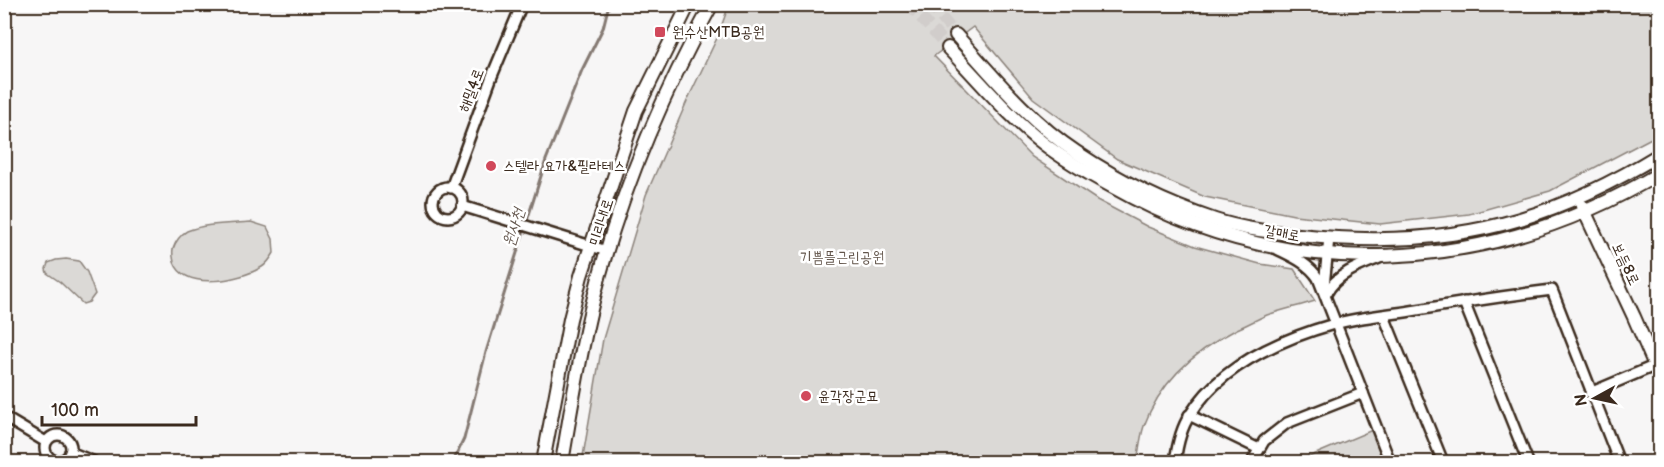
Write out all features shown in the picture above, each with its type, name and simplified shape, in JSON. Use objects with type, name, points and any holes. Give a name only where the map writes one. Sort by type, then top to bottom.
[{"type":"street","name":"해밀4로","points":[[451,188],[492,76],[522,4]]},
{"type":"street","name":"미리내로","points":[[543,462],[570,319],[590,246],[636,111],[689,4]]},
{"type":"street","name":"미리내로","points":[[562,462],[580,357],[607,251],[628,184],[654,123],[712,4]]},
{"type":"street","name":"갈매로","points":[[956,35],[1020,106],[1074,151],[1132,185],[1215,220],[1270,232],[1329,238],[1383,240],[1435,238],[1519,219],[1578,198],[1659,154]]},
{"type":"street","name":"갈매로","points":[[948,48],[1012,115],[1069,162],[1160,212],[1211,231],[1276,248],[1326,256],[1385,256],[1436,252],[1495,242],[1584,212],[1631,190],[1659,173]]},
{"type":"street","points":[[451,188],[460,195],[462,206],[453,216],[444,216],[436,212],[433,203],[435,194],[442,189],[451,188]]},
{"type":"street","name":"보듬8로","points":[[1578,198],[1657,371]]},
{"type":"street","points":[[462,206],[607,251]]},
{"type":"street","points":[[1329,238],[1324,282],[1326,294],[1335,324],[1390,462]]},
{"type":"street","points":[[1276,248],[1312,269],[1326,294]]},
{"type":"street","points":[[1326,294],[1331,284],[1345,274],[1362,264],[1385,256]]},
{"type":"street","points":[[1175,462],[1178,444],[1189,415],[1223,377],[1253,357],[1335,324],[1551,290],[1619,462]]},
{"type":"street","points":[[1464,302],[1528,462]]},
{"type":"street","points":[[1384,316],[1443,462]]},
{"type":"street","points":[[1590,393],[1657,371]]},
{"type":"street","points":[[1252,462],[1264,441],[1287,423],[1363,393]]},
{"type":"street","points":[[1189,415],[1259,449]]},
{"type":"street","points":[[4,417],[46,442]]},
{"type":"street","points":[[61,435],[68,440],[70,452],[65,458],[53,461],[47,455],[46,442],[53,436],[61,435]]},
{"type":"street","points":[[70,452],[94,462]]},
{"type":"green space","name":"기쁨뜰근린공원","points":[[892,4],[896,9],[893,5],[1659,5],[1659,134],[1550,191],[1469,214],[1380,224],[1294,215],[1205,197],[1117,159],[1033,98],[973,27],[934,56],[1032,157],[1097,200],[1148,227],[1195,246],[1260,264],[1294,269],[1315,301],[1267,315],[1237,329],[1193,357],[1169,381],[1151,410],[1143,431],[1137,462],[582,462],[603,339],[646,195],[717,38],[729,5]]},
{"type":"green space","points":[[251,222],[267,227],[273,239],[274,253],[267,263],[253,272],[228,279],[201,280],[189,277],[180,271],[174,262],[174,246],[180,236],[187,231],[210,225]]},
{"type":"green space","points":[[66,259],[79,261],[87,272],[95,294],[89,302],[83,304],[47,273],[48,263]]},
{"type":"green space","points":[[1377,428],[1390,462],[1300,462],[1311,456]]},
{"type":"waterway","name":"원사천","points":[[453,462],[464,439],[486,352],[546,160],[582,70],[603,28],[609,4]]},
{"type":"tunnel","points":[[909,4],[948,48]]},
{"type":"tunnel","points":[[930,4],[956,35]]},
{"type":"place","name":"원수산MTB공원","points":[[660,32]]},
{"type":"place","name":"스텔라 요가&필라테스","points":[[491,166]]},
{"type":"place","name":"윤각장군묘","points":[[806,396]]}]
